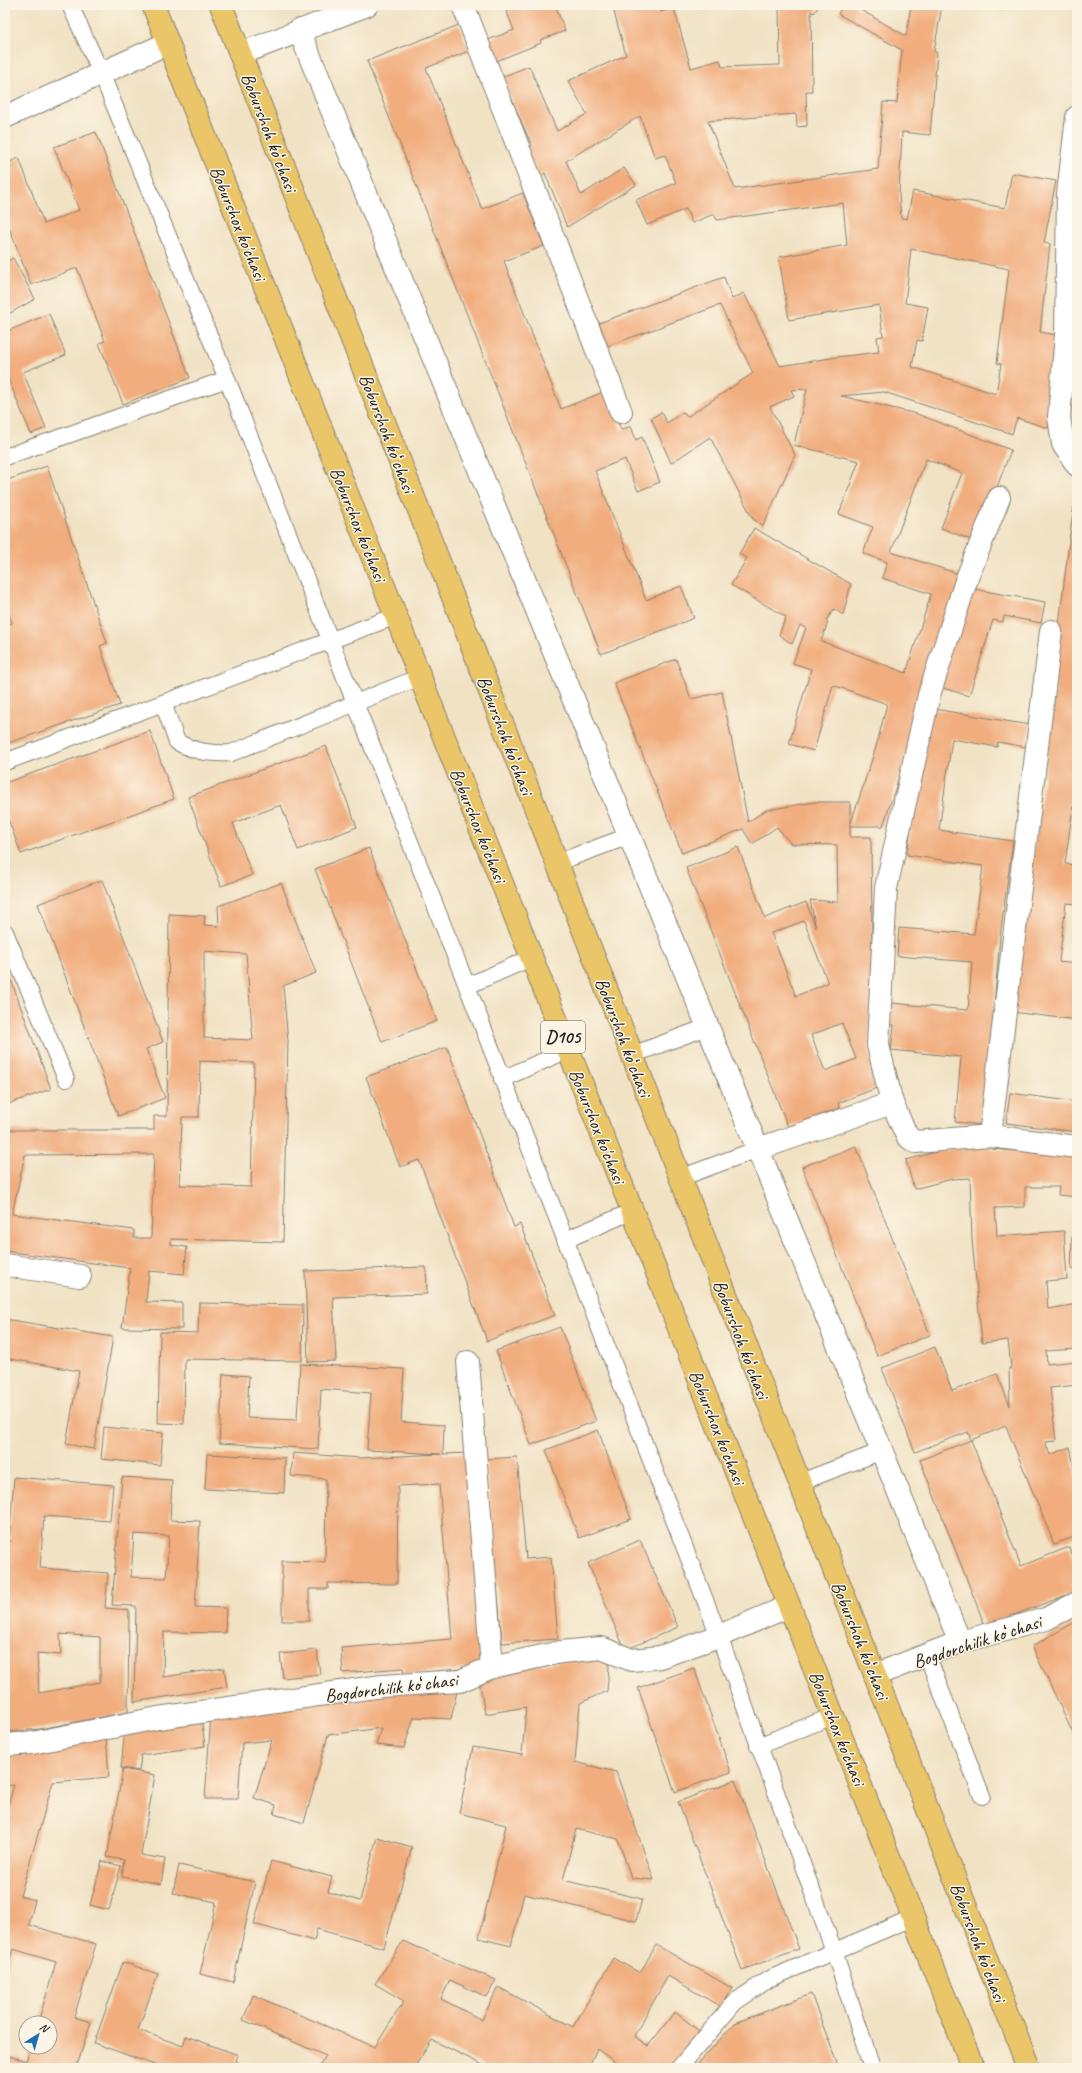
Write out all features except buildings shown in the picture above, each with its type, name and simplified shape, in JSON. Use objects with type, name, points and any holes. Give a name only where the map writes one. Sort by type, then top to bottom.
[{"type":"main road","name":"Boburshox ko'chasi","points":[[153,5],[790,1606],[912,1918],[973,2068]]},
{"type":"main road","name":"Boburshoh koʻchasi","points":[[221,5],[1028,2068]]},
{"type":"street","points":[[240,54],[367,5]]},
{"type":"street","points":[[463,5],[621,412]]},
{"type":"street","points":[[299,30],[960,1642]]},
{"type":"street","points":[[5,117],[101,72],[168,43]]},
{"type":"street","points":[[1077,117],[1068,194],[1066,334],[1059,417],[1063,444],[1077,465]]},
{"type":"street","points":[[999,498],[967,578],[929,695],[886,888],[878,1044],[892,1103],[907,1136],[914,1142],[990,1136],[1077,1147]]},
{"type":"street","points":[[990,1136],[1051,631]]},
{"type":"street","points":[[758,1149],[892,1103]]},
{"type":"street","points":[[5,1265],[80,1276]]},
{"type":"street","points":[[468,1362],[492,1667]]},
{"type":"street","name":"Bogdorchilik koʻchasi","points":[[875,1675],[960,1642],[1046,1619],[1077,1603]]},
{"type":"street","name":"Bogdorchilik koʻchasi","points":[[5,1745],[32,1743],[158,1718],[382,1686],[460,1681],[492,1667],[562,1652],[601,1648],[632,1660],[660,1657],[718,1636],[790,1606]]},
{"type":"lane","points":[[70,5],[101,72],[227,379],[357,703],[718,1636],[834,1951],[872,2068]]},
{"type":"lane","points":[[5,457],[227,379]]},
{"type":"lane","points":[[5,762],[396,616]]},
{"type":"lane","points":[[162,703],[177,742],[191,750],[210,754],[231,753],[420,677]]},
{"type":"lane","points":[[556,863],[629,836]]},
{"type":"lane","points":[[5,932],[66,1079]]},
{"type":"lane","points":[[467,986],[531,958]]},
{"type":"lane","points":[[632,1055],[707,1027]]},
{"type":"lane","points":[[502,1079],[568,1050]]},
{"type":"lane","points":[[680,1178],[758,1149]]},
{"type":"lane","points":[[565,1240],[633,1211]]},
{"type":"lane","points":[[798,1483],[882,1451]]},
{"type":"lane","points":[[927,1655],[982,1796]]},
{"type":"lane","points":[[758,1746],[833,1716]]},
{"type":"lane","points":[[679,2068],[735,2002],[769,1978],[912,1918]]}]
